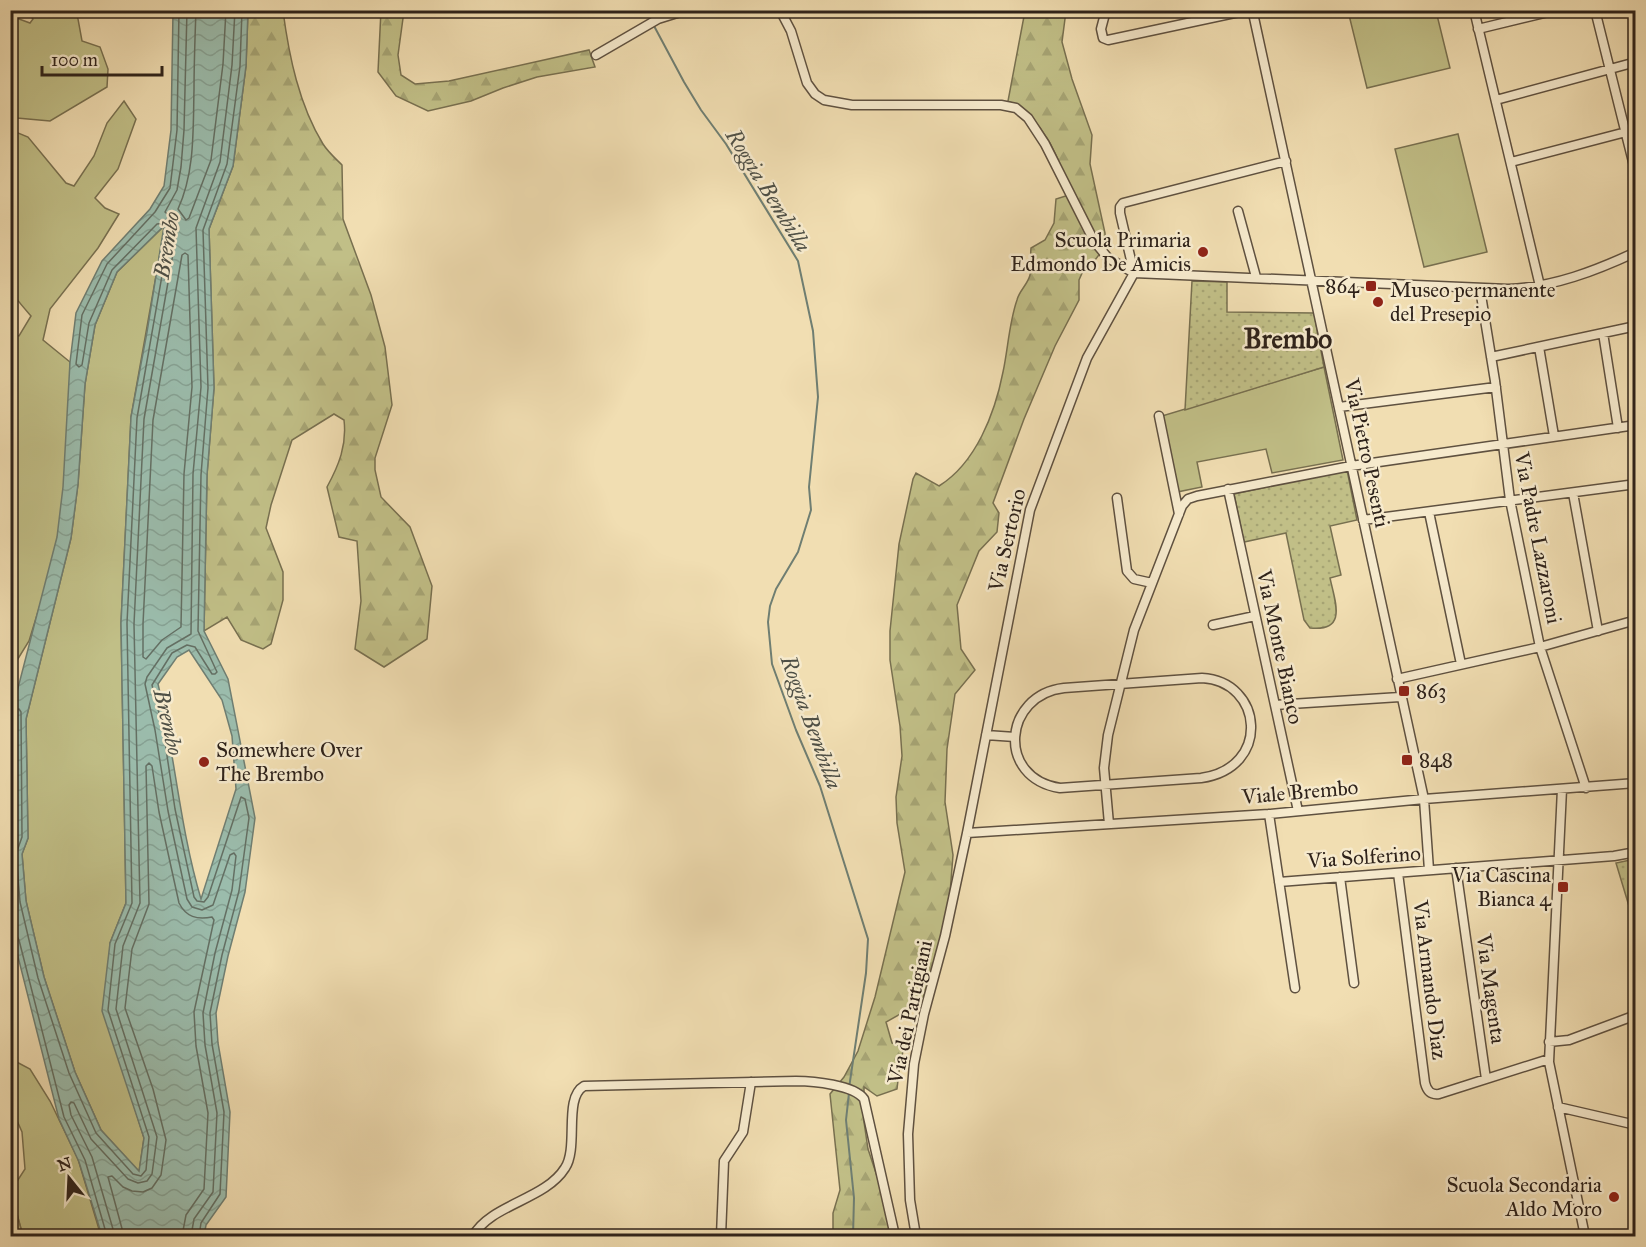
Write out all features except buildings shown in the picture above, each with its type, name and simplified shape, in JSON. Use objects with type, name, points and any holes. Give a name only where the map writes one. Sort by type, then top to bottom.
[{"type":"street","points":[[596,55],[663,16],[687,10]]},
{"type":"street","points":[[780,10],[791,31],[807,83],[822,99],[848,105],[1004,105],[1023,112],[1042,138],[1083,223],[1098,246],[1112,261],[1134,273],[1514,289],[1540,286],[1591,272],[1635,252]]},
{"type":"street","points":[[1106,10],[1101,29],[1102,37],[1106,40],[1244,11],[1252,12]]},
{"type":"street","points":[[1474,10],[1540,286]]},
{"type":"street","points":[[1478,29],[1557,10]]},
{"type":"street","points":[[1595,10],[1635,174]]},
{"type":"street","name":"Via Pietro Pesenti","points":[[1252,12],[1424,799],[1430,870]]},
{"type":"street","points":[[1496,100],[1635,62]]},
{"type":"street","points":[[1511,162],[1626,132]]},
{"type":"street","points":[[1134,273],[1120,213],[1123,203],[1286,160]]},
{"type":"street","points":[[1238,211],[1256,277]]},
{"type":"street","name":"Via Sertorio","points":[[967,832],[1033,497],[1087,358],[1134,273]]},
{"type":"street","name":"Via Padre Lazzaroni","points":[[1480,289],[1496,387],[1510,500],[1540,647],[1586,788]]},
{"type":"street","points":[[1491,357],[1635,326]]},
{"type":"street","points":[[1603,333],[1618,428]]},
{"type":"street","points":[[1539,346],[1554,436]]},
{"type":"street","points":[[1339,407],[1496,387]]},
{"type":"street","points":[[1159,416],[1179,515]]},
{"type":"street","points":[[1109,824],[1105,786],[1105,749],[1134,630],[1179,515],[1184,504],[1191,497],[1351,466],[1635,425]]},
{"type":"street","points":[[1363,520],[1635,486]]},
{"type":"street","name":"Via Monte Bianco","points":[[1228,489],[1298,811]]},
{"type":"street","points":[[1573,493],[1598,631]]},
{"type":"street","points":[[1117,498],[1128,574],[1134,579],[1152,583]]},
{"type":"street","points":[[1429,512],[1461,664]]},
{"type":"street","points":[[1213,625],[1255,616]]},
{"type":"street","points":[[1397,679],[1540,647],[1635,620]]},
{"type":"street","points":[[1202,678],[1220,681],[1231,688],[1244,704],[1250,719],[1251,732],[1241,758],[1234,766],[1221,774],[1201,778],[1060,788],[1039,782],[1027,772],[1020,762],[1015,737],[1025,709],[1045,692],[1061,688],[1202,678]]},
{"type":"street","points":[[1275,705],[1400,697]]},
{"type":"street","points":[[986,735],[1015,737]]},
{"type":"street","name":"Viale Brembo","points":[[967,832],[1269,814],[1424,799],[1635,783]]},
{"type":"street","points":[[1562,789],[1549,1059],[1585,1236]]},
{"type":"street","points":[[1269,814],[1295,988]]},
{"type":"street","name":"Via dei Partigiani","points":[[916,1236],[911,1207],[908,1134],[913,1071],[918,1040],[945,936],[967,832]]},
{"type":"street","name":"Via Solferino","points":[[1279,882],[1635,852]]},
{"type":"street","name":"Via Magenta","points":[[1456,868],[1486,1079]]},
{"type":"street","name":"Via Armando Diaz","points":[[1398,873],[1425,1083],[1431,1094],[1439,1094],[1486,1079]]},
{"type":"street","points":[[1340,877],[1354,983]]},
{"type":"street","points":[[1549,1042],[1569,1040],[1635,1015]]},
{"type":"street","points":[[1486,1079],[1549,1059]]},
{"type":"street","points":[[473,1236],[487,1221],[550,1184],[564,1171],[571,1154],[574,1098],[582,1087],[591,1084],[805,1081],[849,1090],[861,1095],[895,1236]]},
{"type":"street","points":[[721,1236],[724,1161],[743,1132],[751,1082]]},
{"type":"street","points":[[1558,1107],[1584,1111],[1635,1125]]},
{"type":"green space","points":[[381,10],[404,11],[398,55],[401,75],[415,84],[449,81],[589,50],[595,67],[537,77],[471,101],[428,111],[396,96],[378,72]]},
{"type":"green space","points":[[27,11],[74,11],[78,19],[82,41],[100,47],[108,69],[107,87],[50,121],[17,118],[11,106],[11,16],[30,23],[33,19]]},
{"type":"green space","points":[[248,11],[283,11],[292,63],[307,113],[323,144],[342,165],[343,219],[371,295],[385,347],[392,405],[375,458],[375,470],[381,497],[410,527],[432,586],[427,639],[384,667],[355,649],[361,601],[357,541],[339,537],[327,487],[338,463],[345,429],[344,420],[334,414],[292,440],[271,505],[266,528],[283,572],[283,600],[271,644],[263,649],[241,640],[227,617],[204,631],[207,475],[214,388],[209,229],[233,166],[246,66]]},
{"type":"green space","points":[[1025,11],[1066,11],[1062,42],[1072,79],[1092,135],[1090,164],[1105,233],[1105,247],[1083,271],[1079,280],[1079,300],[1055,346],[1024,419],[993,503],[999,513],[997,532],[979,551],[957,605],[961,649],[975,670],[955,694],[947,749],[945,802],[953,855],[944,931],[922,1002],[886,1022],[892,1043],[904,1048],[897,1089],[877,1096],[864,1087],[864,1122],[868,1149],[886,1203],[891,1236],[833,1236],[833,1213],[840,1190],[830,1094],[844,1077],[858,1051],[875,997],[905,872],[897,823],[896,797],[902,756],[890,660],[890,631],[899,544],[913,479],[916,473],[939,486],[963,464],[982,436],[995,404],[1014,309],[1030,275],[1031,248],[1045,240],[1054,223],[1056,199],[1072,194],[1056,154],[1041,128],[1021,108],[1008,101]]},
{"type":"green space","points":[[1348,11],[1436,11],[1450,68],[1367,88]]},
{"type":"green space","points":[[124,101],[136,119],[118,169],[95,198],[105,208],[119,214],[98,248],[50,309],[43,340],[70,362],[73,466],[56,553],[29,641],[11,670],[11,334],[19,336],[31,316],[14,295],[10,282],[10,275],[17,256],[10,238],[11,130],[28,137],[66,183],[74,186],[94,156],[107,123]]},
{"type":"green space","points":[[1458,134],[1487,252],[1424,267],[1395,149]]},
{"type":"green space","points":[[165,225],[131,417],[121,623],[126,903],[110,943],[131,1096],[144,1138],[139,1172],[101,1130],[75,1072],[44,977],[26,901],[22,854],[28,838],[26,719],[71,538],[78,484],[85,384],[95,325],[117,272]]},
{"type":"green space","points":[[1192,281],[1227,282],[1227,312],[1314,313],[1324,367],[1185,410]]},
{"type":"green space","points":[[1324,367],[1343,460],[1272,473],[1266,449],[1197,462],[1202,487],[1177,492],[1162,416]]},
{"type":"green space","points":[[1347,470],[1357,520],[1330,526],[1341,575],[1330,578],[1336,613],[1330,625],[1310,628],[1304,620],[1286,533],[1244,542],[1234,494]]},
{"type":"green space","points":[[1636,859],[1635,926],[1616,863]]},
{"type":"green space","points":[[11,1059],[30,1069],[50,1101],[78,1159],[101,1236],[23,1236],[13,1199],[14,1186],[25,1169],[22,1132],[11,1107]]},
{"type":"green space","points":[[10,1190],[23,1236],[11,1236]]},
{"type":"water","points":[[173,11],[248,11],[246,66],[233,166],[209,229],[214,388],[207,475],[204,631],[228,679],[255,818],[245,892],[216,1013],[218,1043],[230,1112],[226,1197],[206,1225],[204,1236],[102,1236],[79,1162],[59,1119],[11,929],[11,715],[57,537],[63,487],[70,362],[76,313],[102,261],[150,209],[164,186],[171,130]],"holes":[[[164,226],[131,417],[121,623],[126,903],[110,943],[102,1011],[144,1138],[139,1171],[101,1130],[75,1072],[44,977],[26,901],[22,854],[28,838],[26,719],[71,538],[78,484],[85,384],[95,325],[117,272]],[[189,650],[222,700],[232,736],[236,789],[201,899],[188,846],[158,684],[177,657]]]},
{"type":"waterway","name":"Roggia Bembilla","points":[[648,10],[651,19]]},
{"type":"waterway","name":"Roggia Bembilla","points":[[653,24],[701,110],[726,144],[798,261],[813,331],[818,397],[809,487],[811,510],[798,552],[776,589],[770,606],[768,622],[772,664],[796,730],[820,786],[868,939],[866,973],[849,1088]]},
{"type":"waterway","name":"Roggia Bembilla","points":[[849,1093],[846,1120],[854,1198],[853,1236]]},
{"type":"place","name":"Scuola Primaria Edmondo De Amicis","points":[[1203,252]]},
{"type":"place","name":"864","points":[[1371,286]]},
{"type":"place","name":"Museo permanente del Presepio","points":[[1378,302]]},
{"type":"place","name":"863","points":[[1404,691]]},
{"type":"place","name":"848","points":[[1407,760]]},
{"type":"place","name":"Somewhere Over The Brembo","points":[[204,762]]},
{"type":"place","name":"Via Cascina Bianca 4","points":[[1563,887]]},
{"type":"place","name":"Scuola Secondaria Aldo Moro","points":[[1614,1197]]},
{"type":"district","name":"Brembo","points":[[1288,339]]}]
